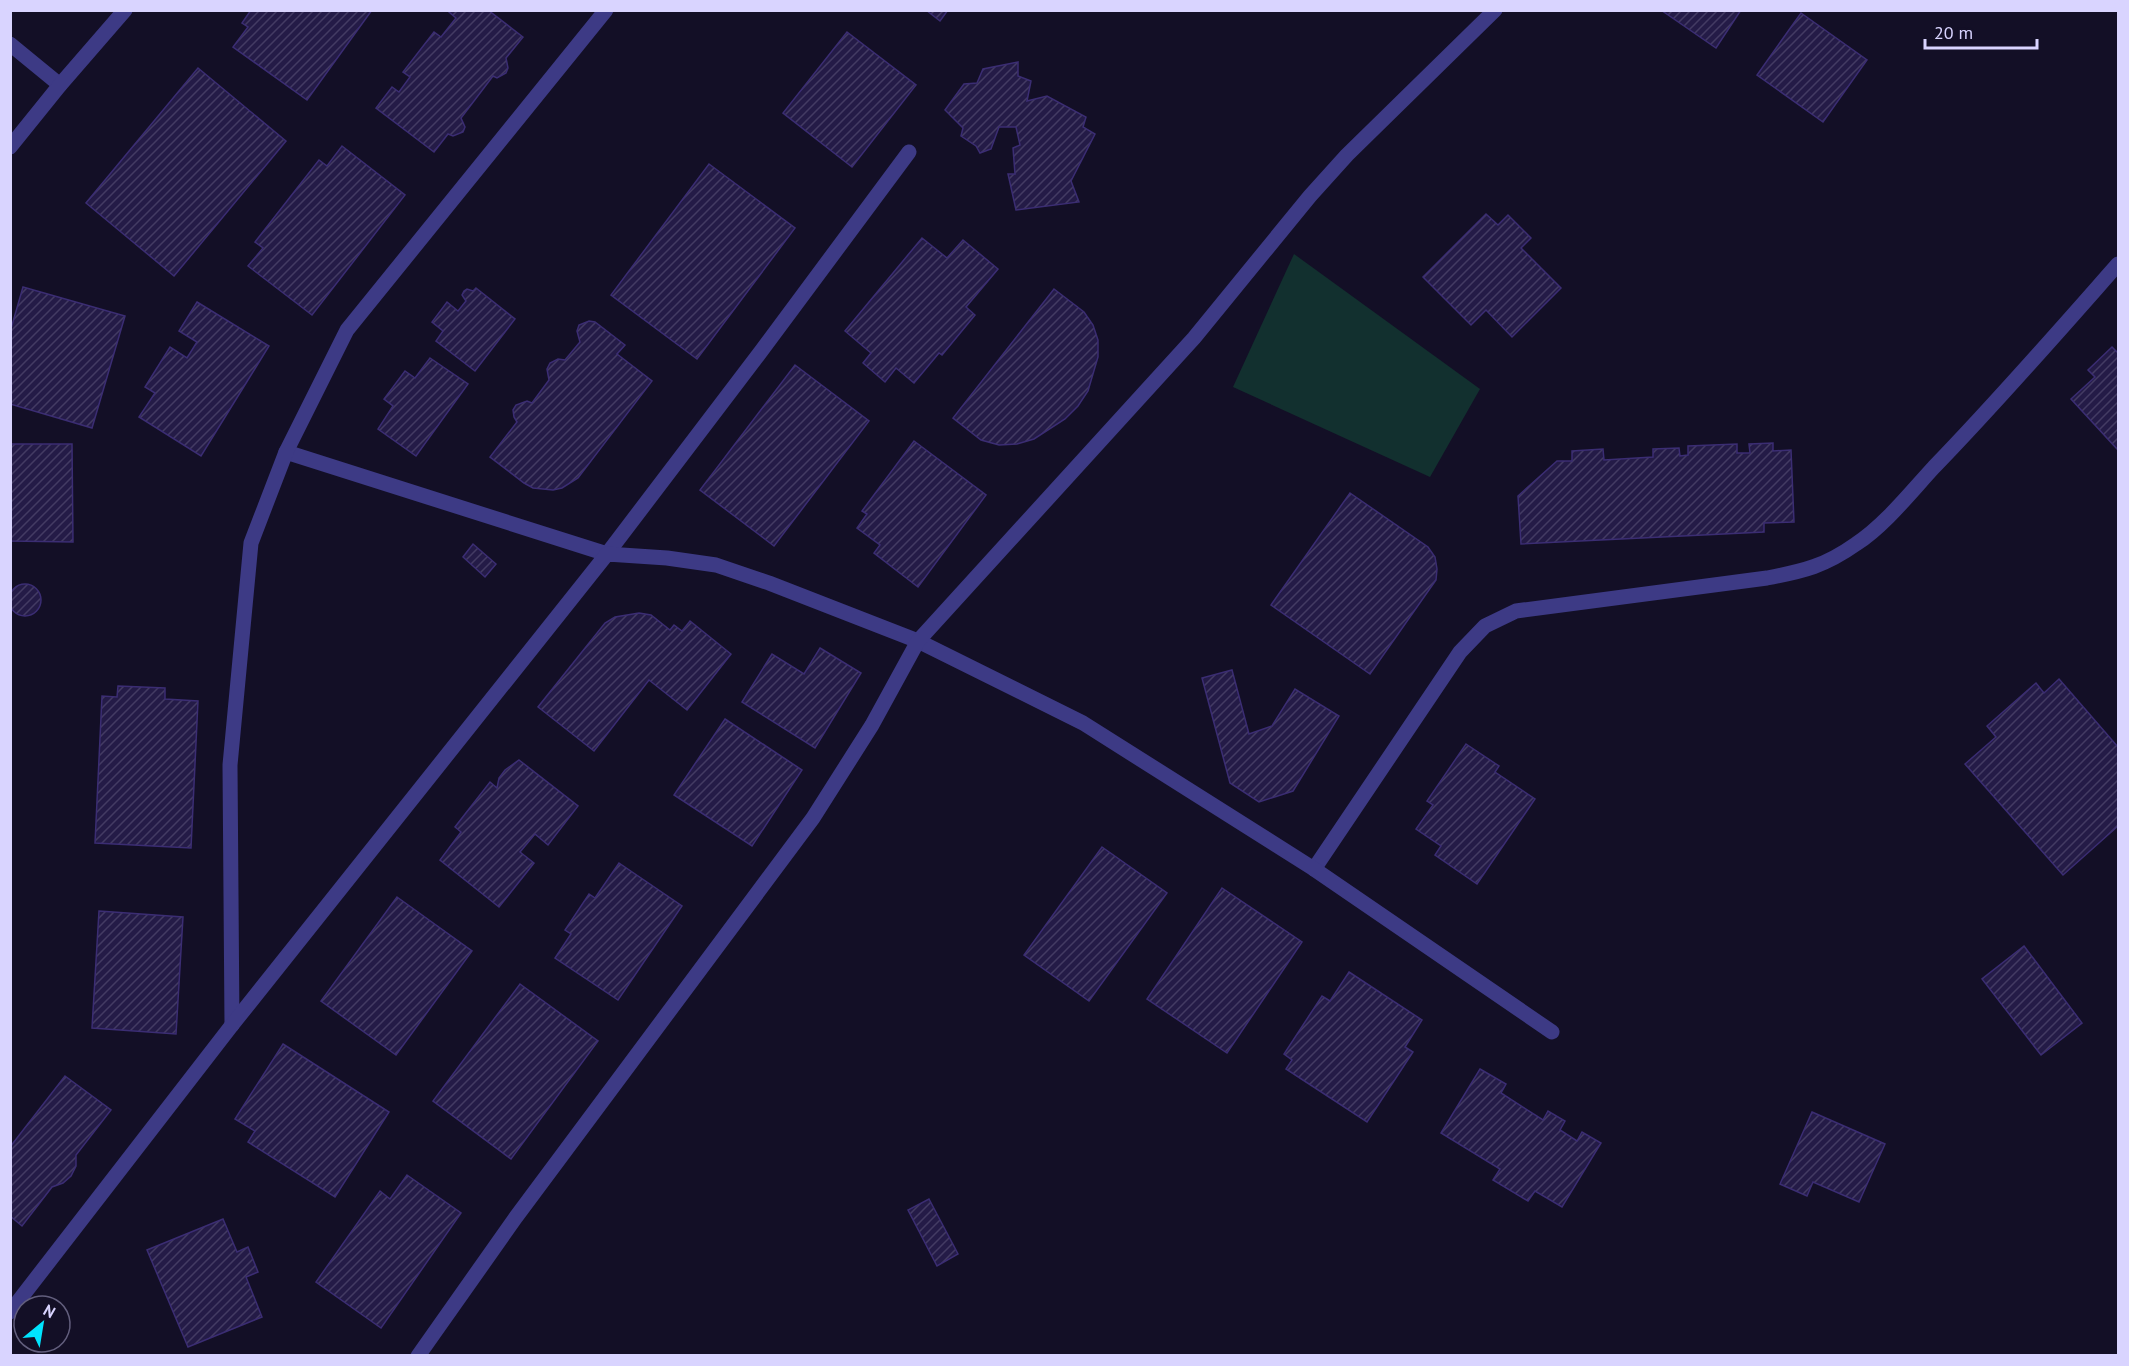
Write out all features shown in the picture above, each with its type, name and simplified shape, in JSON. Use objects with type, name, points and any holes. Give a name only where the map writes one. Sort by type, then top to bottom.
[{"type":"street","points":[[10,147],[125,10]]},
{"type":"street","points":[[232,1025],[230,765],[251,543],[286,452],[347,330],[606,10]]},
{"type":"street","points":[[418,1356],[516,1217],[813,818],[872,724],[918,641],[1194,338],[1310,196],[1347,155],[1495,10]]},
{"type":"street","points":[[10,44],[60,85]]},
{"type":"street","points":[[10,1312],[232,1025],[607,554],[909,152]]},
{"type":"street","points":[[1314,870],[1460,652],[1485,626],[1515,611],[1767,578],[1803,572],[1830,561],[1858,543],[1893,510],[1974,426],[2118,264]]},
{"type":"street","points":[[286,452],[607,554],[667,558],[716,565],[769,583],[918,641],[1083,723],[1314,870],[1552,1032]]},
{"type":"green space","points":[[1294,254],[1480,389],[1430,477],[1233,387]]},
{"type":"building","points":[[251,10],[372,10],[307,100],[233,47],[248,27],[242,23]]},
{"type":"building","points":[[450,10],[488,10],[523,37],[506,58],[508,68],[506,73],[497,78],[493,76],[461,118],[465,127],[463,132],[453,136],[448,134],[434,152],[376,108],[392,87],[399,92],[410,77],[403,72],[434,32],[441,37],[456,18],[449,12]]},
{"type":"building","points":[[926,10],[948,10],[940,21]]},
{"type":"building","points":[[1661,10],[1741,10],[1716,48]]},
{"type":"building","points":[[1801,13],[1867,60],[1823,122],[1757,75]]},
{"type":"building","points":[[847,32],[916,85],[852,167],[783,113]]},
{"type":"building","points":[[1018,62],[1018,76],[1031,81],[1027,101],[1047,96],[1086,117],[1083,127],[1095,134],[1071,181],[1079,202],[1016,210],[1008,174],[1015,174],[1013,148],[1020,145],[1016,127],[999,127],[991,149],[980,153],[976,146],[961,136],[963,128],[945,110],[964,84],[977,83],[983,69]]},
{"type":"building","points":[[198,68],[286,141],[174,276],[86,203]]},
{"type":"building","points":[[342,146],[405,195],[312,315],[248,266],[263,248],[255,242],[319,160],[327,166]]},
{"type":"building","points":[[709,164],[795,228],[697,359],[611,295]]},
{"type":"building","points":[[1486,214],[1498,225],[1508,215],[1531,238],[1521,248],[1561,288],[1512,337],[1486,310],[1471,325],[1423,277]]},
{"type":"building","points":[[922,238],[947,258],[963,240],[998,269],[966,307],[975,315],[942,355],[939,353],[914,383],[896,368],[885,382],[863,363],[871,353],[845,331]]},
{"type":"building","points":[[23,287],[125,316],[92,428],[10,404],[10,332]]},
{"type":"building","points":[[476,288],[515,319],[475,371],[436,341],[443,331],[432,322],[447,302],[458,311],[466,301],[462,295],[464,291],[467,289],[473,291]]},
{"type":"building","points":[[1054,289],[1084,312],[1093,325],[1098,340],[1098,357],[1088,391],[1065,419],[1034,439],[1017,444],[999,445],[981,440],[953,418]]},
{"type":"building","points":[[197,302],[269,346],[201,456],[139,417],[155,393],[145,387],[170,347],[187,358],[197,342],[179,331]]},
{"type":"building","points":[[589,321],[595,322],[625,345],[617,354],[652,381],[578,478],[562,488],[553,490],[533,488],[490,457],[517,422],[513,410],[516,405],[527,401],[532,403],[549,380],[547,369],[550,363],[558,359],[565,360],[580,342],[577,331],[579,325]]},
{"type":"building","points":[[2112,347],[2118,353],[2118,450],[2071,399],[2095,377],[2088,370]]},
{"type":"building","points":[[430,358],[468,384],[416,456],[378,429],[393,406],[384,399],[405,371],[415,378]]},
{"type":"building","points":[[795,365],[869,421],[774,546],[700,490]]},
{"type":"building","points":[[914,441],[986,495],[918,587],[874,553],[880,545],[857,528],[867,514],[862,511]]},
{"type":"building","points":[[1773,443],[1773,451],[1791,450],[1794,522],[1764,523],[1764,532],[1521,544],[1518,496],[1557,461],[1572,461],[1572,451],[1603,449],[1604,460],[1653,457],[1653,449],[1679,448],[1680,456],[1688,455],[1688,446],[1737,444],[1737,453],[1750,453],[1749,444]]},
{"type":"building","points":[[10,444],[72,444],[73,542],[10,541]]},
{"type":"building","points":[[1350,493],[1428,547],[1435,557],[1437,569],[1436,580],[1370,674],[1271,605]]},
{"type":"building","points":[[473,544],[496,564],[485,577],[463,557]]},
{"type":"building","points":[[25,584],[36,589],[41,600],[36,611],[25,616],[14,611],[9,600],[14,589]]},
{"type":"building","points":[[639,613],[651,615],[670,630],[674,625],[682,631],[690,621],[731,654],[687,710],[649,680],[594,751],[538,707],[605,623],[615,617]]},
{"type":"building","points":[[820,648],[861,673],[815,748],[742,702],[772,654],[804,674]]},
{"type":"building","points":[[1232,670],[1249,734],[1272,726],[1295,689],[1339,716],[1293,791],[1259,802],[1230,783],[1202,678]]},
{"type":"building","points":[[2059,679],[2118,747],[2118,826],[2063,875],[1965,764],[1996,737],[1987,726],[2036,683],[2044,693]]},
{"type":"building","points":[[118,686],[165,688],[165,699],[198,701],[191,848],[95,843],[102,696],[117,697]]},
{"type":"building","points":[[725,719],[802,770],[752,846],[674,795]]},
{"type":"building","points":[[1466,744],[1499,766],[1495,772],[1535,799],[1477,884],[1435,855],[1441,846],[1416,829],[1433,805],[1427,801]]},
{"type":"building","points":[[519,760],[578,806],[548,845],[535,834],[520,852],[534,863],[499,907],[440,860],[461,832],[455,827],[490,782],[497,788],[499,778],[505,770]]},
{"type":"building","points":[[1102,847],[1167,893],[1089,1001],[1024,955]]},
{"type":"building","points":[[619,863],[682,906],[618,1000],[555,958],[571,934],[565,930],[589,894],[595,898]]},
{"type":"building","points":[[1222,888],[1302,942],[1227,1053],[1147,999]]},
{"type":"building","points":[[397,897],[472,951],[396,1055],[321,1001]]},
{"type":"building","points":[[99,911],[183,917],[176,1034],[92,1028]]},
{"type":"building","points":[[2024,946],[2082,1023],[2041,1055],[1982,979]]},
{"type":"building","points":[[1349,972],[1422,1020],[1405,1047],[1413,1052],[1367,1122],[1286,1069],[1292,1060],[1284,1054],[1322,996],[1330,1001]]},
{"type":"building","points":[[520,984],[598,1041],[511,1159],[433,1101]]},
{"type":"building","points":[[283,1044],[389,1112],[335,1197],[248,1142],[255,1131],[235,1119]]},
{"type":"building","points":[[1480,1069],[1506,1084],[1501,1093],[1543,1120],[1548,1111],[1565,1121],[1560,1130],[1577,1141],[1582,1132],[1601,1143],[1562,1207],[1535,1191],[1528,1201],[1493,1180],[1500,1169],[1441,1133]]},
{"type":"building","points":[[65,1076],[111,1110],[76,1155],[76,1166],[71,1176],[63,1183],[52,1187],[22,1226],[10,1216],[10,1147]]},
{"type":"building","points":[[1812,1112],[1885,1144],[1859,1202],[1813,1182],[1807,1196],[1780,1184]]},
{"type":"building","points":[[407,1175],[461,1213],[381,1328],[316,1282],[380,1191],[390,1199]]},
{"type":"building","points":[[929,1199],[958,1254],[937,1266],[908,1210]]},
{"type":"building","points":[[223,1219],[237,1252],[248,1247],[258,1272],[246,1277],[262,1317],[188,1347],[147,1250]]}]
